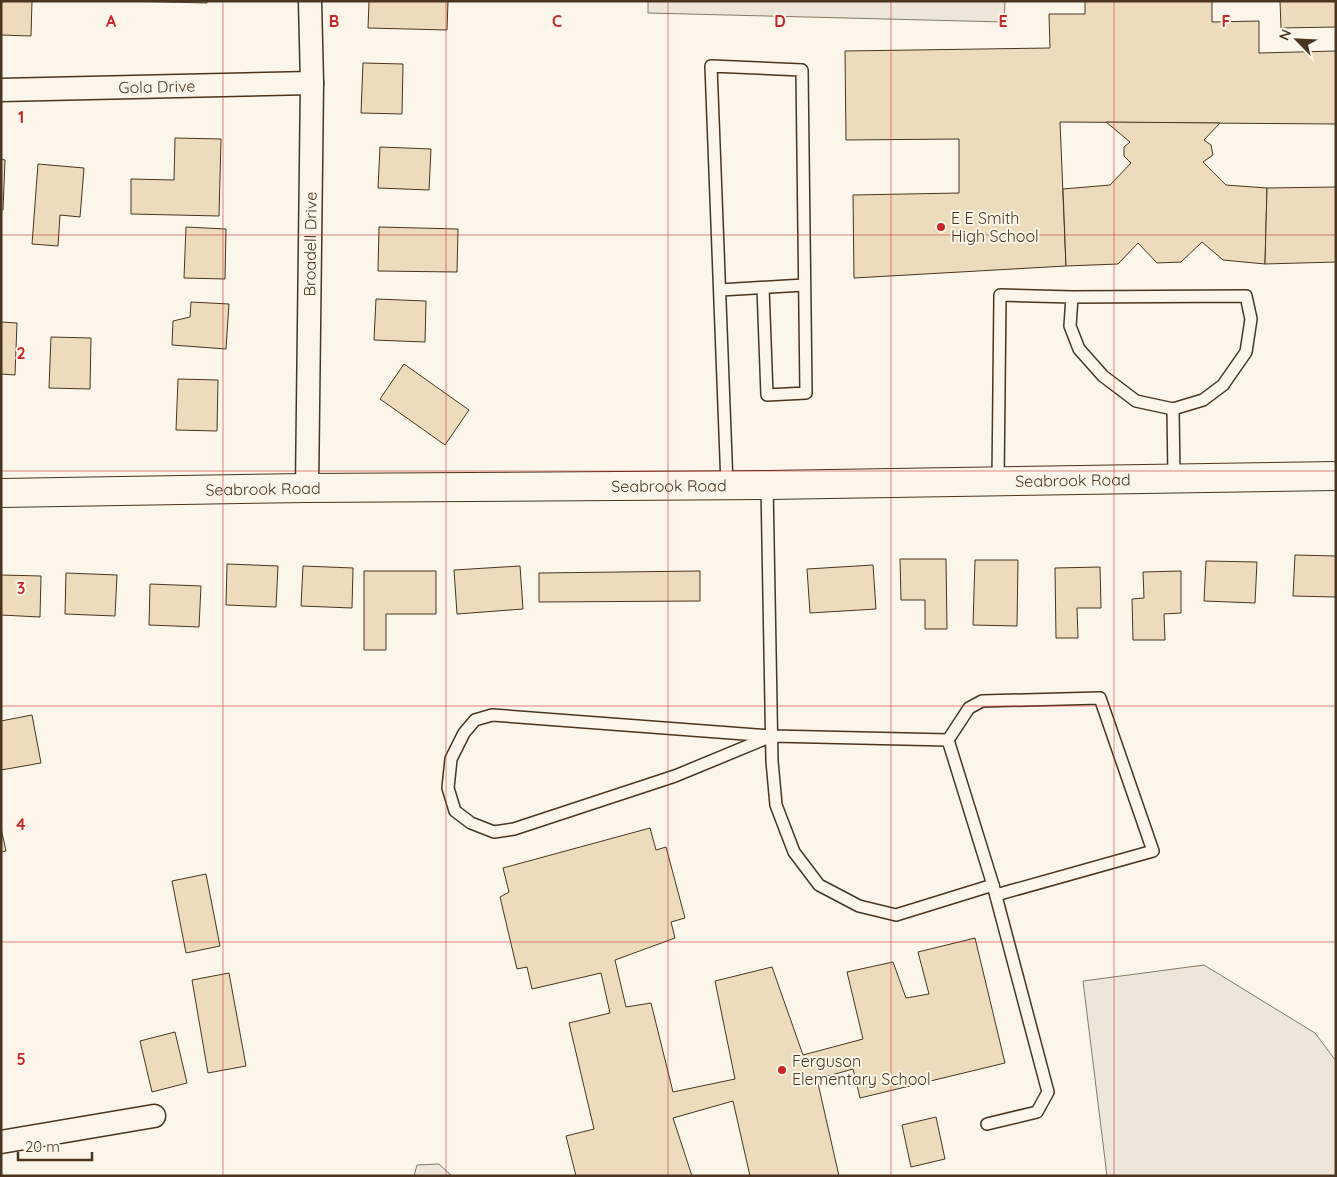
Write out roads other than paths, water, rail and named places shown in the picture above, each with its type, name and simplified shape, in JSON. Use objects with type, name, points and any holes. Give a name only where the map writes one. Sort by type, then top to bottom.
[{"type":"street","name":"Broadell Drive","points":[[307,488],[312,83],[310,1]]},
{"type":"street","name":"Gola Drive","points":[[1,90],[312,83]]},
{"type":"street","name":"Seabrook Road","points":[[1,493],[307,488],[767,485],[1336,476]]},
{"type":"street","points":[[1,1142],[154,1116]]},
{"type":"lane","points":[[727,485],[711,66],[802,70],[806,394],[768,395],[763,288]]},
{"type":"lane","points":[[720,290],[804,285]]},
{"type":"lane","points":[[998,481],[1000,295],[1246,296],[1251,319],[1246,352],[1223,385],[1203,400],[1173,409],[1136,400],[1103,376],[1079,349],[1070,326],[1072,296]]},
{"type":"lane","points":[[1173,409],[1174,478]]},
{"type":"lane","points":[[767,485],[772,761],[776,805],[794,852],[818,885],[859,906],[896,915],[1153,851],[1100,698],[982,701],[969,708],[948,740]]},
{"type":"lane","points":[[772,736],[675,776],[514,829],[494,832],[471,823],[455,811],[448,788],[450,759],[464,734],[475,720],[492,715],[772,736],[948,740]]},
{"type":"lane","points":[[948,740],[994,890],[1048,1092],[1037,1112],[987,1124]]},
{"type":"place","name":"E E Smith High School","points":[[941,227]]},
{"type":"place","name":"Ferguson Elementary School","points":[[782,1070]]}]
